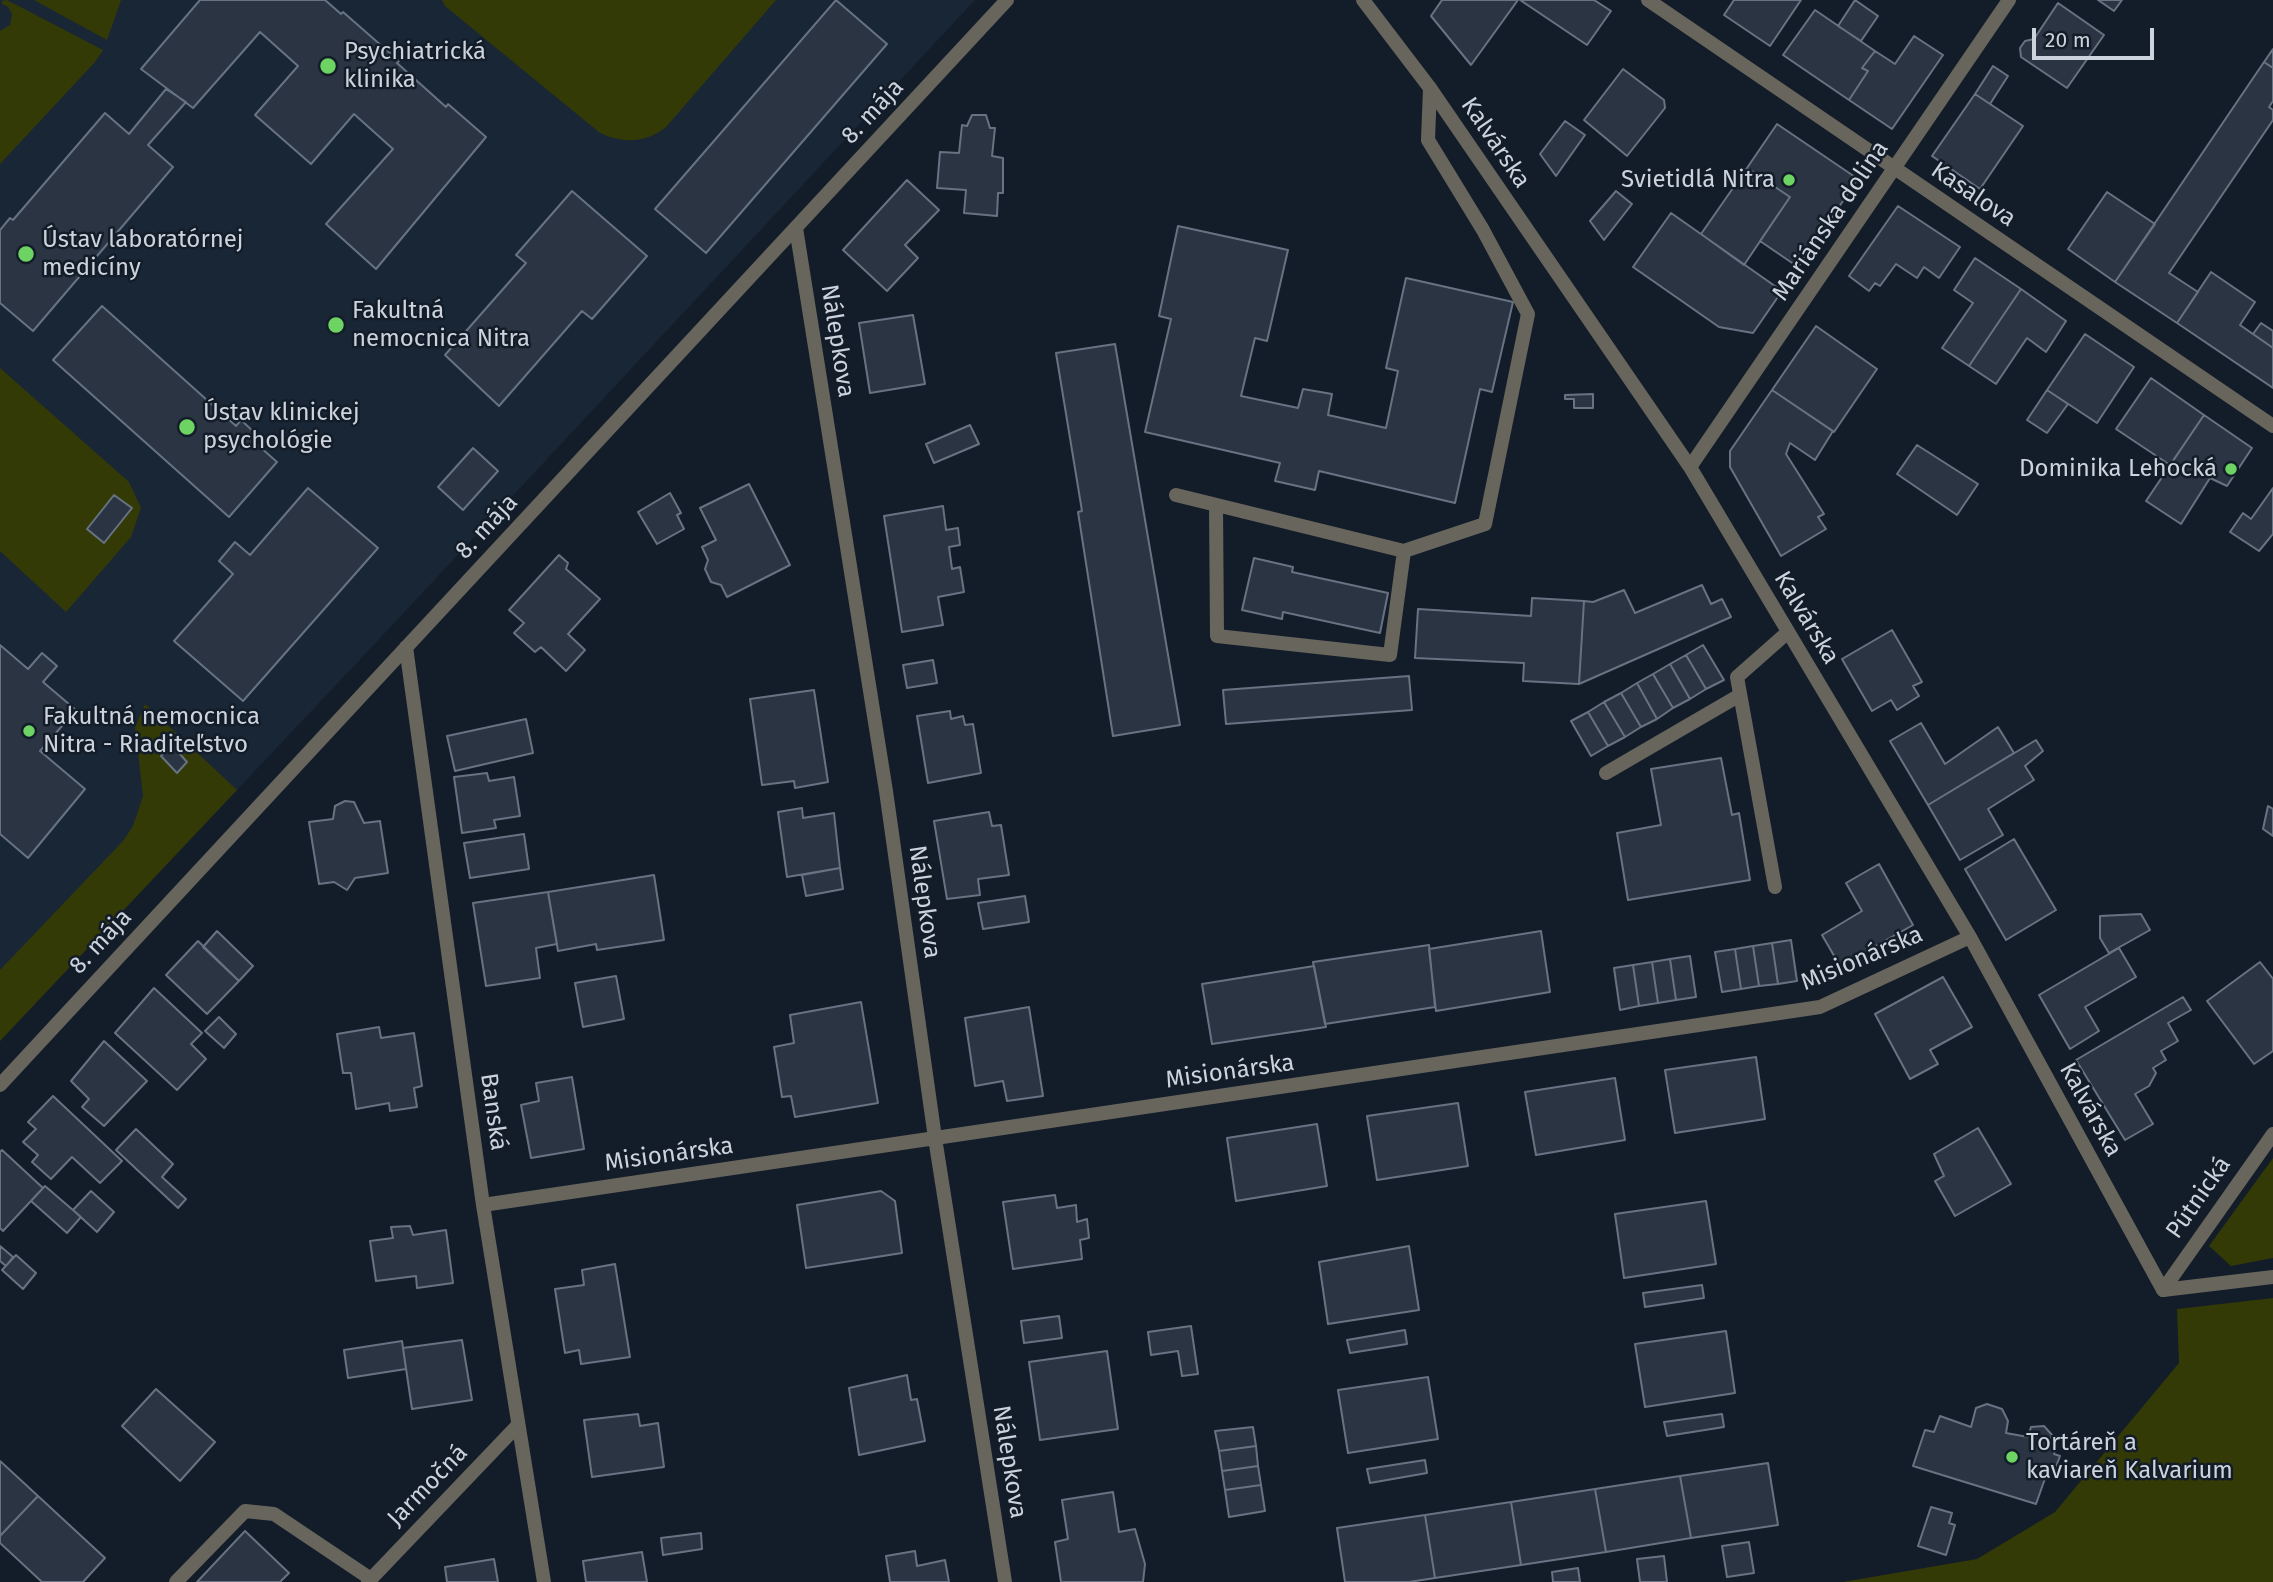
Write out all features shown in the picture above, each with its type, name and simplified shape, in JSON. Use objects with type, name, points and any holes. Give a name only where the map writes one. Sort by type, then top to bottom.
[{"type":"street","name":"8. mája","points":[[0,1085],[1007,0]]},
{"type":"street","name":"Kalvárska","points":[[1363,0],[1430,88],[1690,467],[1970,937],[2163,1290]]},
{"type":"street","name":"Kasalova","points":[[1648,0],[2273,426]]},
{"type":"street","name":"Mariánska dolina","points":[[1690,467],[2009,0]]},
{"type":"street","points":[[1176,495],[1404,551],[1485,524],[1528,314],[1483,230],[1428,140],[1430,88]]},
{"type":"street","name":"Nálepkova","points":[[796,228],[883,777],[935,1138],[1005,1582]]},
{"type":"street","points":[[1216,505],[1217,636],[1390,655],[1404,551]]},
{"type":"street","points":[[1774,887],[1737,677],[1788,632]]},
{"type":"street","name":"Banská","points":[[406,647],[483,1205],[544,1582]]},
{"type":"street","points":[[1606,773],[1740,695]]},
{"type":"street","name":"Misionárska","points":[[483,1205],[1820,1007],[1970,937]]},
{"type":"street","name":"Pútnická","points":[[2163,1290],[2273,1134]]},
{"type":"street","points":[[2163,1290],[2273,1277]]},
{"type":"street","name":"Jarmočná","points":[[177,1582],[245,1511],[274,1514],[370,1581],[518,1425]]},
{"type":"shaded area","name":"Fakultná nemocnica Nitra","points":[[0,0],[975,0],[0,1041]]},
{"type":"green space","points":[[7,0],[103,50],[95,62],[0,164],[0,31],[10,25],[12,14],[8,7],[2,4],[2,1]]},
{"type":"green space","points":[[34,0],[121,0],[107,40]]},
{"type":"green space","points":[[442,0],[776,0],[666,127],[643,139],[626,140],[600,133],[445,6]]},
{"type":"green space","points":[[0,368],[129,482],[141,508],[131,537],[66,612],[0,551]]},
{"type":"green space","points":[[145,704],[237,790],[0,1041],[0,970],[123,841],[133,826],[143,796],[135,727]]},
{"type":"green space","points":[[2273,1158],[2273,1258],[2231,1266],[2209,1246]]},
{"type":"green space","points":[[2273,1298],[2273,1582],[1843,1582],[1977,1559],[2055,1512],[2179,1363],[2177,1309]]},
{"type":"building","points":[[200,0],[325,0],[341,14],[343,12],[399,61],[397,63],[446,107],[448,104],[486,137],[376,269],[326,224],[393,149],[354,114],[311,164],[255,115],[298,66],[260,32],[193,108],[141,69]]},
{"type":"building","points":[[836,0],[887,44],[706,253],[655,209]]},
{"type":"building","points":[[1442,0],[1518,0],[1471,65],[1431,16]]},
{"type":"building","points":[[1520,0],[1594,0],[1611,11],[1587,45]]},
{"type":"building","points":[[1734,0],[1801,0],[1770,46],[1724,15]]},
{"type":"building","points":[[1855,0],[1878,16],[1861,41],[1838,26]]},
{"type":"building","points":[[2098,0],[2122,0],[2114,11]]},
{"type":"building","points":[[2058,3],[2104,35],[2067,88],[2021,57],[2020,48],[2025,41],[2034,39]]},
{"type":"building","points":[[1815,10],[1875,51],[1862,68],[1868,71],[1849,100],[1783,55]]},
{"type":"building","points":[[1914,36],[1943,55],[1892,129],[1849,100],[1868,71],[1862,68],[1875,51],[1895,64]]},
{"type":"building","points":[[2273,49],[2273,68],[2264,62]]},
{"type":"building","points":[[2264,62],[2273,68],[2273,101],[2269,107],[2273,110],[2273,120],[2169,273],[2198,292],[2177,323],[2115,282]]},
{"type":"building","points":[[1993,66],[2008,76],[1990,104],[1975,94]]},
{"type":"building","points":[[1623,69],[1664,100],[1665,108],[1627,156],[1584,120]]},
{"type":"building","points":[[166,89],[186,102],[148,145],[173,167],[33,331],[0,303],[0,230],[10,218],[13,220],[105,113],[129,134]]},
{"type":"building","points":[[1975,94],[2023,126],[1980,189],[1932,156]]},
{"type":"building","points":[[972,115],[986,115],[990,128],[995,128],[992,156],[1003,158],[1003,193],[998,193],[997,216],[964,213],[966,190],[937,188],[940,152],[959,153],[962,125],[967,126]]},
{"type":"building","points":[[1565,121],[1585,135],[1556,176],[1540,154]]},
{"type":"building","points":[[1777,124],[1858,179],[1798,267],[1760,241],[1790,197],[1747,168]]},
{"type":"building","points":[[1747,168],[1790,197],[1744,265],[1701,234]]},
{"type":"building","points":[[907,180],[939,210],[905,245],[918,258],[887,291],[843,250]]},
{"type":"building","points":[[572,191],[647,256],[592,319],[582,311],[499,406],[445,355],[526,263],[516,255]]},
{"type":"building","points":[[1616,191],[1632,204],[1604,240],[1590,221]]},
{"type":"building","points":[[2107,192],[2155,224],[2115,282],[2068,249]]},
{"type":"building","points":[[1898,206],[1960,247],[1939,278],[1924,267],[1917,278],[1896,264],[1880,286],[1875,283],[1869,291],[1849,276]]},
{"type":"building","points":[[1671,213],[1782,291],[1753,333],[1719,327],[1633,267]]},
{"type":"building","points":[[1178,226],[1288,250],[1267,341],[1255,338],[1241,396],[1298,408],[1303,389],[1332,394],[1328,415],[1386,428],[1398,371],[1386,368],[1406,278],[1513,302],[1492,392],[1480,389],[1455,503],[1319,471],[1315,490],[1275,481],[1280,463],[1145,432],[1171,319],[1159,316]]},
{"type":"building","points":[[1975,258],[2021,289],[1969,366],[1942,348],[1973,303],[1954,290]]},
{"type":"building","points":[[2211,272],[2255,302],[2240,325],[2273,348],[2273,388],[2177,323]]},
{"type":"building","points":[[2021,289],[2066,321],[2046,352],[2027,338],[1996,384],[1969,366]]},
{"type":"building","points":[[102,306],[236,426],[241,420],[256,434],[251,439],[277,462],[229,517],[53,360]]},
{"type":"building","points":[[913,315],[925,384],[870,393],[859,323]]},
{"type":"building","points":[[2261,323],[2273,331],[2273,348],[2253,334]]},
{"type":"building","points":[[1816,326],[1877,369],[1834,432],[1772,390]]},
{"type":"building","points":[[2085,334],[2134,367],[2097,423],[2047,390]]},
{"type":"building","points":[[1115,344],[1180,725],[1113,736],[1078,512],[1082,511],[1056,353]]},
{"type":"building","points":[[2151,378],[2204,415],[2170,465],[2116,429]]},
{"type":"building","points":[[1772,390],[1833,431],[1815,460],[1790,443],[1786,454],[1824,514],[1818,517],[1826,529],[1781,556],[1730,467],[1730,451]]},
{"type":"building","points":[[2047,390],[2068,404],[2047,433],[2027,420]]},
{"type":"building","points":[[1593,394],[1593,408],[1574,408],[1574,399],[1565,399],[1565,395]]},
{"type":"building","points":[[2204,415],[2252,448],[2227,486],[2210,478],[2181,524],[2146,501]]},
{"type":"building","points":[[970,425],[979,444],[934,463],[926,444]]},
{"type":"building","points":[[1917,445],[1978,484],[1957,515],[1897,474]]},
{"type":"building","points":[[473,448],[498,471],[463,510],[438,487]]},
{"type":"building","points":[[749,484],[790,565],[727,597],[721,585],[711,582],[705,569],[708,560],[702,547],[716,540],[700,508]]},
{"type":"building","points":[[308,488],[378,548],[243,701],[174,641],[233,574],[219,561],[235,542],[250,555]]},
{"type":"building","points":[[2273,488],[2273,534],[2259,551],[2230,532],[2243,513],[2251,519]]},
{"type":"building","points":[[670,493],[681,513],[677,515],[684,529],[657,544],[638,512]]},
{"type":"building","points":[[114,495],[132,508],[104,543],[87,529]]},
{"type":"building","points":[[943,506],[946,530],[958,528],[960,545],[949,547],[952,569],[960,567],[964,592],[938,597],[943,625],[902,632],[884,516]]},
{"type":"building","points":[[559,555],[568,563],[566,569],[600,599],[568,634],[585,650],[566,671],[541,647],[535,652],[514,633],[524,623],[509,610]]},
{"type":"building","points":[[1254,558],[1293,567],[1292,572],[1388,593],[1380,633],[1283,612],[1282,619],[1242,610]]},
{"type":"building","points":[[1702,585],[1711,604],[1722,599],[1731,617],[1579,684],[1584,601],[1593,602],[1624,590],[1635,613]]},
{"type":"building","points":[[1532,598],[1584,601],[1579,684],[1523,681],[1524,663],[1415,658],[1418,609],[1531,616]]},
{"type":"building","points":[[1892,630],[1922,682],[1913,686],[1919,696],[1897,710],[1891,700],[1872,711],[1842,659]]},
{"type":"building","name":"Fakultná nemocnica Nitra - Riaditeľstvo","points":[[0,645],[28,669],[42,653],[57,666],[43,682],[76,710],[40,751],[85,789],[28,858],[0,834]]},
{"type":"building","points":[[1703,645],[1724,680],[1706,689],[1686,655]]},
{"type":"building","points":[[1686,655],[1706,689],[1690,699],[1670,664]]},
{"type":"building","points":[[933,660],[937,683],[907,688],[903,665]]},
{"type":"building","points":[[1670,664],[1690,699],[1673,708],[1653,674]]},
{"type":"building","points":[[1653,674],[1673,708],[1657,719],[1637,683]]},
{"type":"building","points":[[1409,676],[1412,710],[1226,724],[1223,690]]},
{"type":"building","points":[[1637,683],[1657,719],[1641,727],[1621,693]]},
{"type":"building","points":[[814,690],[828,782],[795,788],[794,781],[762,785],[750,699]]},
{"type":"building","points":[[1621,693],[1641,727],[1625,737],[1604,702]]},
{"type":"building","points":[[1604,702],[1625,737],[1608,746],[1588,712]]},
{"type":"building","points":[[950,711],[951,719],[963,716],[965,725],[973,724],[981,773],[928,783],[917,716]]},
{"type":"building","points":[[1588,712],[1608,746],[1591,756],[1571,721]]},
{"type":"building","points":[[526,719],[533,753],[455,771],[447,736]]},
{"type":"building","points":[[1921,723],[1945,764],[1998,727],[2014,753],[1928,805],[1890,741]]},
{"type":"building","points":[[2036,740],[2043,751],[2025,766],[2034,780],[1988,809],[2003,835],[1960,860],[1928,805]]},
{"type":"building","points":[[172,745],[187,762],[177,773],[161,756]]},
{"type":"building","points":[[1721,758],[1732,815],[1739,813],[1750,880],[1628,900],[1617,833],[1661,825],[1651,769]]},
{"type":"building","points":[[487,773],[489,781],[514,777],[520,816],[494,820],[496,828],[462,833],[454,777]]},
{"type":"building","points":[[345,801],[354,802],[364,823],[380,821],[388,873],[355,878],[347,890],[334,882],[319,884],[309,822],[333,819],[335,806]]},
{"type":"building","points":[[2268,806],[2273,809],[2273,836],[2263,829]]},
{"type":"building","points":[[802,808],[803,818],[834,813],[840,868],[787,877],[778,812]]},
{"type":"building","points":[[989,812],[992,826],[1001,825],[1009,875],[978,879],[980,895],[947,899],[934,821]]},
{"type":"building","points":[[524,834],[529,869],[470,878],[464,843]]},
{"type":"building","points":[[2014,839],[2056,910],[2006,940],[1965,869]]},
{"type":"building","points":[[1879,864],[1913,925],[1840,966],[1822,935],[1862,911],[1846,883]]},
{"type":"building","points":[[840,868],[843,889],[806,896],[802,875]]},
{"type":"building","points":[[654,875],[664,940],[597,950],[596,944],[558,951],[548,892]]},
{"type":"building","points":[[548,892],[557,944],[536,948],[540,978],[486,986],[473,903]]},
{"type":"building","points":[[1025,896],[1029,922],[983,929],[978,903]]},
{"type":"building","points":[[2141,914],[2150,930],[2109,953],[2100,938],[2100,916]]},
{"type":"building","points":[[217,931],[253,966],[239,981],[203,947]]},
{"type":"building","points":[[1541,931],[1550,992],[1436,1011],[1429,949]]},
{"type":"building","points":[[1791,940],[1797,981],[1778,984],[1772,943]]},
{"type":"building","points":[[198,941],[239,981],[207,1014],[166,975]]},
{"type":"building","points":[[1772,943],[1778,984],[1759,986],[1753,946]]},
{"type":"building","points":[[1429,945],[1435,1007],[1325,1024],[1313,962]]},
{"type":"building","points":[[1753,946],[1759,986],[1741,989],[1735,949]]},
{"type":"building","points":[[2119,948],[2136,977],[2085,1007],[2099,1031],[2070,1049],[2039,995]]},
{"type":"building","points":[[1735,949],[1741,989],[1722,992],[1715,952]]},
{"type":"building","points":[[1690,956],[1696,997],[1676,1000],[1670,959]]},
{"type":"building","points":[[1670,959],[1676,1000],[1658,1003],[1652,962]]},
{"type":"building","points":[[1652,962],[1658,1003],[1639,1006],[1633,965]]},
{"type":"building","points":[[2260,962],[2273,979],[2273,1051],[2254,1064],[2207,1001]]},
{"type":"building","points":[[1633,965],[1639,1006],[1620,1010],[1614,968]]},
{"type":"building","points":[[1314,966],[1326,1027],[1212,1044],[1202,984]]},
{"type":"building","points":[[616,976],[624,1019],[583,1027],[575,983]]},
{"type":"building","points":[[1943,977],[1972,1027],[1930,1050],[1938,1064],[1910,1079],[1875,1014]]},
{"type":"building","points":[[154,988],[202,1033],[191,1044],[206,1059],[177,1090],[115,1033]]},
{"type":"building","points":[[2183,997],[2191,1010],[2168,1023],[2178,1041],[2161,1051],[2166,1060],[2153,1068],[2156,1073],[2149,1086],[2135,1094],[2153,1124],[2125,1140],[2076,1060]]},
{"type":"building","points":[[861,1002],[878,1103],[795,1117],[791,1096],[782,1097],[774,1047],[794,1043],[790,1015]]},
{"type":"building","points":[[1029,1007],[1043,1096],[1007,1101],[1003,1081],[975,1086],[965,1018]]},
{"type":"building","points":[[219,1017],[236,1034],[224,1048],[205,1031]]},
{"type":"building","points":[[379,1027],[381,1038],[414,1033],[422,1086],[414,1088],[417,1107],[390,1111],[389,1103],[356,1109],[351,1073],[343,1073],[337,1034]]},
{"type":"building","points":[[104,1041],[147,1081],[104,1126],[82,1107],[89,1099],[71,1081]]},
{"type":"building","points":[[1756,1057],[1765,1119],[1675,1133],[1665,1070]]},
{"type":"building","points":[[572,1077],[584,1149],[531,1158],[521,1105],[539,1101],[536,1083]]},
{"type":"building","points":[[1615,1078],[1625,1140],[1536,1155],[1525,1092]]},
{"type":"building","points":[[53,1096],[122,1161],[100,1183],[72,1157],[51,1179],[32,1162],[38,1155],[23,1142],[36,1129],[28,1122]]},
{"type":"building","points":[[1458,1103],[1468,1166],[1377,1180],[1367,1116]]},
{"type":"building","points":[[1317,1124],[1327,1186],[1236,1201],[1227,1138]]},
{"type":"building","points":[[1978,1128],[2011,1184],[1955,1216],[1935,1181],[1944,1176],[1934,1154]]},
{"type":"building","points":[[136,1129],[173,1164],[162,1177],[186,1199],[178,1208],[116,1150]]},
{"type":"building","points":[[2,1150],[43,1188],[3,1231],[0,1228]]},
{"type":"building","points":[[45,1186],[81,1217],[67,1233],[31,1201]]},
{"type":"building","points":[[91,1191],[114,1212],[97,1232],[73,1210]]},
{"type":"building","points":[[881,1191],[895,1201],[902,1253],[806,1268],[797,1205]]},
{"type":"building","points":[[1055,1195],[1057,1208],[1076,1205],[1077,1222],[1087,1219],[1089,1238],[1080,1240],[1082,1259],[1013,1269],[1003,1202]]},
{"type":"building","points":[[1706,1201],[1716,1264],[1624,1278],[1615,1214]]},
{"type":"building","points":[[410,1226],[413,1235],[446,1230],[453,1283],[417,1288],[416,1276],[376,1281],[370,1241],[393,1238],[391,1227]]},
{"type":"building","points":[[0,1246],[13,1257],[6,1266],[0,1261]]},
{"type":"building","points":[[1409,1246],[1419,1310],[1328,1324],[1319,1262]]},
{"type":"building","points":[[16,1255],[36,1273],[23,1289],[2,1270]]},
{"type":"building","points":[[615,1264],[630,1357],[581,1364],[579,1350],[565,1353],[555,1289],[584,1285],[582,1270]]},
{"type":"building","points":[[1702,1285],[1704,1298],[1645,1307],[1643,1293]]},
{"type":"building","points":[[1059,1316],[1062,1338],[1024,1343],[1021,1321]]},
{"type":"building","points":[[1191,1326],[1198,1374],[1182,1376],[1178,1351],[1151,1355],[1148,1332]]},
{"type":"building","points":[[1405,1330],[1407,1344],[1350,1353],[1347,1340]]},
{"type":"building","points":[[1726,1331],[1735,1393],[1645,1407],[1635,1344]]},
{"type":"building","points":[[462,1340],[472,1400],[412,1409],[403,1348]]},
{"type":"building","points":[[402,1341],[406,1369],[348,1378],[344,1350]]},
{"type":"building","points":[[1107,1351],[1118,1429],[1040,1440],[1029,1362]]},
{"type":"building","points":[[907,1375],[911,1400],[917,1399],[925,1441],[859,1455],[849,1388]]},
{"type":"building","points":[[1428,1377],[1438,1439],[1348,1453],[1338,1390]]},
{"type":"building","points":[[156,1389],[215,1442],[180,1481],[122,1426]]},
{"type":"building","points":[[1987,1404],[2002,1409],[2008,1421],[2006,1433],[2028,1437],[2031,1427],[2044,1426],[2052,1435],[2048,1445],[2056,1446],[2054,1454],[2060,1456],[2054,1472],[2048,1470],[2036,1504],[1913,1466],[1925,1430],[1934,1432],[1940,1416],[1971,1427],[1976,1408]]},
{"type":"building","points":[[638,1414],[640,1426],[658,1423],[664,1467],[592,1477],[584,1420]]},
{"type":"building","points":[[1722,1414],[1724,1427],[1667,1436],[1664,1422]]},
{"type":"building","points":[[1253,1427],[1256,1446],[1219,1451],[1215,1431]]},
{"type":"building","points":[[1256,1446],[1258,1466],[1222,1471],[1219,1451]]},
{"type":"building","points":[[1425,1460],[1427,1473],[1370,1483],[1367,1469]]},
{"type":"building","points":[[0,1461],[38,1496],[0,1536]]},
{"type":"building","points":[[1768,1463],[1778,1525],[1691,1538],[1680,1476]]},
{"type":"building","points":[[1258,1466],[1261,1485],[1225,1490],[1222,1471]]},
{"type":"building","points":[[1680,1476],[1691,1538],[1606,1552],[1595,1489]]},
{"type":"building","points":[[1261,1485],[1265,1511],[1229,1517],[1225,1490]]},
{"type":"building","points":[[1595,1489],[1606,1552],[1521,1565],[1511,1502]]},
{"type":"building","points":[[1113,1492],[1119,1532],[1135,1529],[1145,1564],[1143,1582],[1061,1582],[1055,1542],[1068,1539],[1062,1500]]},
{"type":"building","points":[[38,1496],[105,1558],[83,1582],[42,1582],[0,1543],[0,1536]]},
{"type":"building","points":[[1511,1502],[1521,1565],[1435,1578],[1425,1515]]},
{"type":"building","points":[[1931,1507],[1952,1513],[1949,1523],[1955,1525],[1946,1555],[1918,1546]]},
{"type":"building","points":[[1425,1515],[1435,1578],[1409,1582],[1345,1582],[1337,1528]]},
{"type":"building","points":[[245,1531],[289,1573],[280,1582],[197,1582]]},
{"type":"building","points":[[701,1533],[702,1549],[663,1555],[661,1538]]},
{"type":"building","points":[[1749,1542],[1754,1573],[1727,1577],[1722,1546]]},
{"type":"building","points":[[915,1551],[917,1566],[945,1560],[949,1582],[890,1582],[886,1556]]},
{"type":"building","points":[[642,1552],[647,1582],[586,1582],[583,1561]]},
{"type":"building","points":[[1664,1556],[1667,1582],[1640,1582],[1637,1559]]},
{"type":"building","points":[[494,1559],[498,1582],[447,1582],[445,1567]]},
{"type":"building","points":[[1578,1568],[1580,1582],[1553,1582],[1552,1572]]},
{"type":"place","name":"Psychiatrická klinika","points":[[328,66]]},
{"type":"place","name":"Svietidlá Nitra","points":[[1789,180]]},
{"type":"place","name":"Ústav laboratórnej medicíny","points":[[26,254]]},
{"type":"place","name":"Fakultná nemocnica Nitra","points":[[336,325]]},
{"type":"place","name":"Ústav klinickej psychológie","points":[[187,427]]},
{"type":"place","name":"Dominika Lehocká","points":[[2231,469]]},
{"type":"place","name":"Fakultná nemocnica Nitra - Riaditeľstvo","points":[[29,731]]},
{"type":"place","name":"Tortáreň a kaviareň Kalvarium","points":[[2012,1457]]}]
